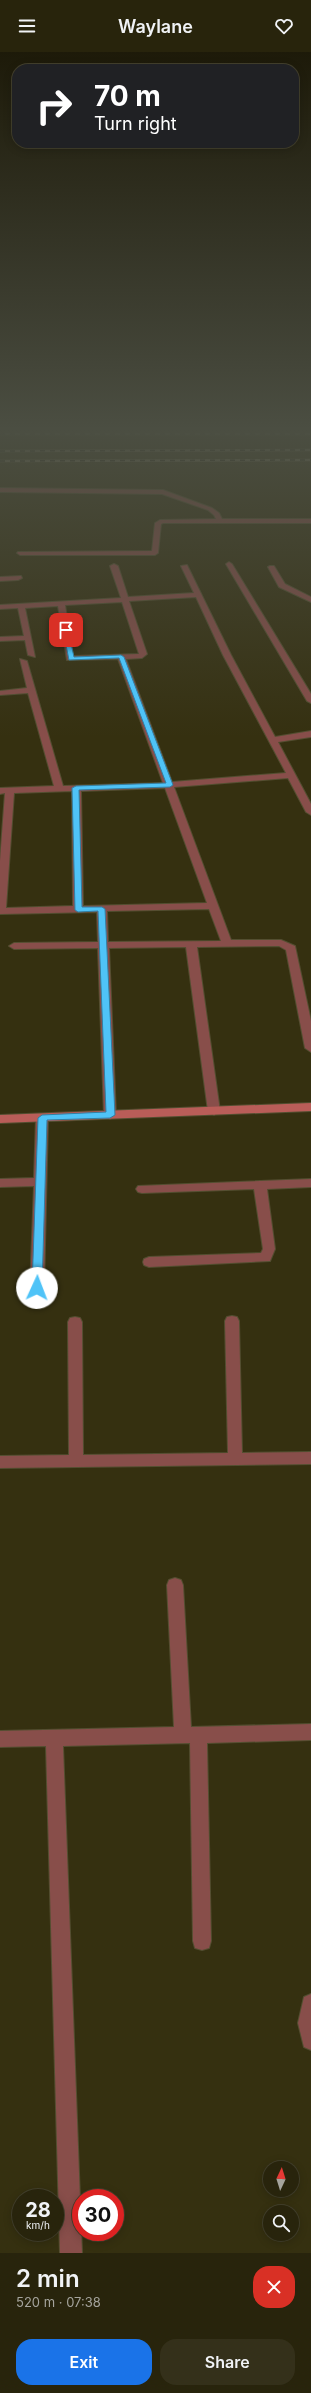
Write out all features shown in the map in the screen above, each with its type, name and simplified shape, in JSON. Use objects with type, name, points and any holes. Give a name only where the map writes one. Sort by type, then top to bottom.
[{"type":"street","points":[[20,553],[153,553],[155,552],[159,531]]},
{"type":"street","points":[[229,564],[311,701]]},
{"type":"street","points":[[61,603],[70,658],[142,656],[143,654],[114,566]]},
{"type":"street","points":[[185,566],[227,655],[311,812]]},
{"type":"street","points":[[272,567],[282,584],[311,600]]},
{"type":"street","points":[[0,579],[18,578]]},
{"type":"street","points":[[0,607],[199,595]]},
{"type":"street","points":[[21,606],[32,655]]},
{"type":"street","points":[[0,640],[28,638]]},
{"type":"street","points":[[121,657],[170,785],[227,943]]},
{"type":"street","points":[[24,662],[59,789]]},
{"type":"street","points":[[0,693],[32,690]]},
{"type":"street","points":[[273,740],[311,734]]},
{"type":"street","points":[[0,791],[170,785],[292,775]]},
{"type":"street","points":[[76,788],[78,910]]},
{"type":"street","points":[[10,791],[0,911],[214,906]]},
{"type":"street","points":[[102,909],[110,1115]]},
{"type":"street","points":[[14,946],[281,943],[291,948],[311,1048]]},
{"type":"street","points":[[191,944],[214,1111]]},
{"type":"street","points":[[0,1119],[311,1107]]},
{"type":"street","points":[[37,1288],[42,1118]]},
{"type":"street","points":[[0,1183],[40,1182]]},
{"type":"street","points":[[142,1189],[311,1183]]},
{"type":"street","points":[[149,1262],[265,1258],[269,1250],[260,1185]]},
{"type":"street","points":[[232,1321],[235,1459]]},
{"type":"street","points":[[75,1322],[76,1462]]},
{"type":"street","points":[[0,1462],[311,1458]]},
{"type":"street","points":[[175,1584],[190,1736],[202,1942]]},
{"type":"street","points":[[0,1739],[190,1736],[311,1732]]},
{"type":"street","points":[[54,1738],[71,2253]]},
{"type":"street","points":[[311,2004],[308,2023],[311,2040]]},
{"type":"route","points":[[37,1288],[42,1118],[110,1115],[102,909],[78,910],[76,788],[170,785],[121,657],[72,659],[70,658],[66,630]]}]
